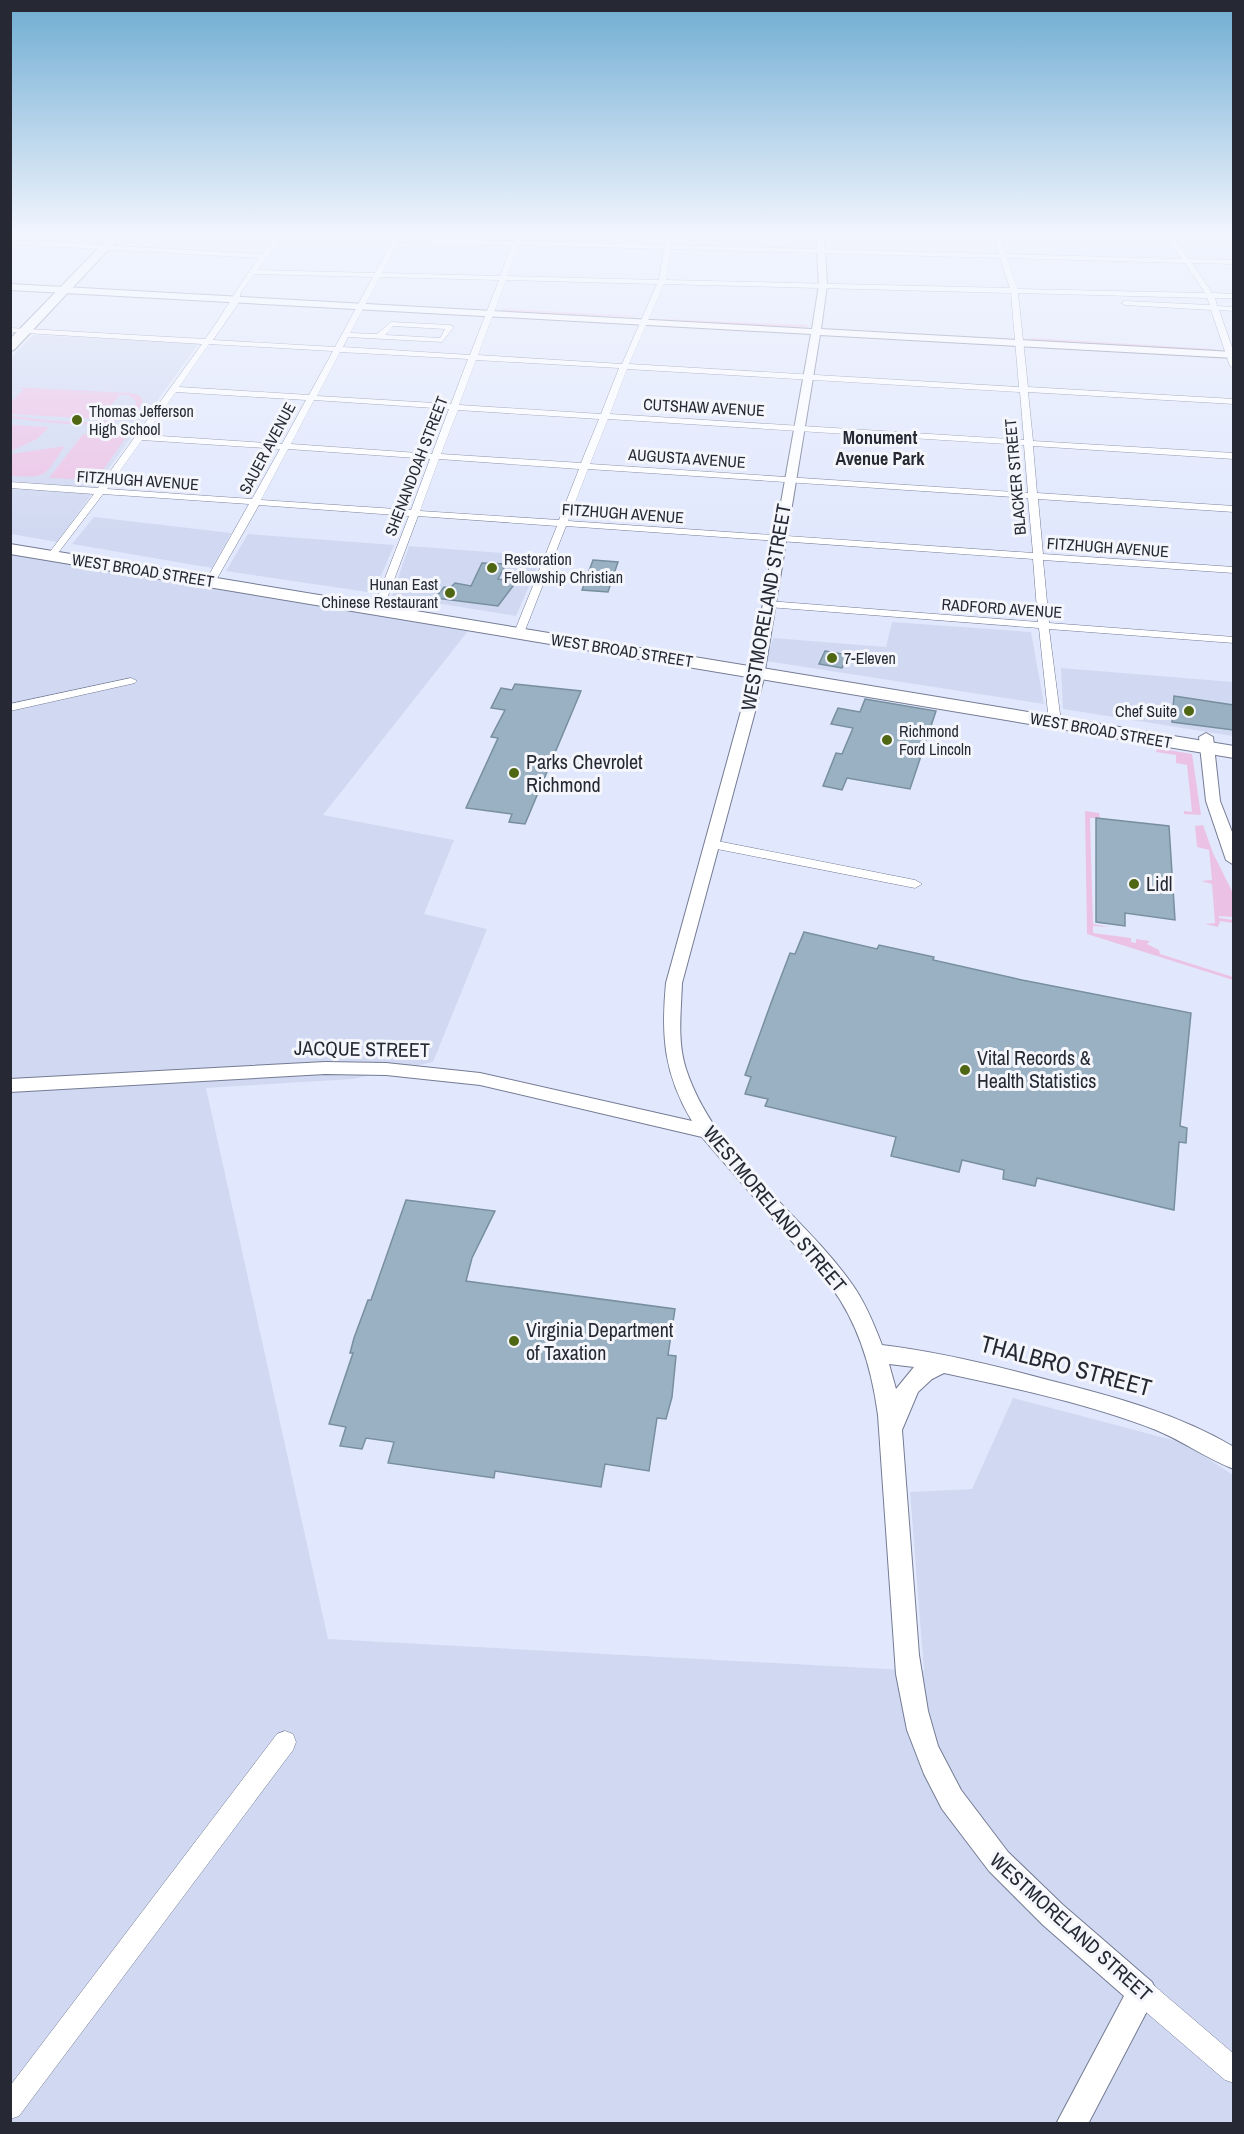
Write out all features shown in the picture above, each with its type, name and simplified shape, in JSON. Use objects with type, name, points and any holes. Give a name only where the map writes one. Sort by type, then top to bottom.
[{"type":"main road","points":[[10,346],[23,333]]},
{"type":"main road","name":"WEST BROAD STREET","points":[[10,540],[55,552],[1054,717],[1207,742],[1233,741]]},
{"type":"main road","name":"WEST BROAD STREET","points":[[10,549],[55,552]]},
{"type":"main road","name":"WEST BROAD STREET","points":[[1207,742],[1233,752]]},
{"type":"street","points":[[35,333],[1233,402]]},
{"type":"street","points":[[55,552],[212,333]]},
{"type":"street","points":[[380,337],[384,333]]},
{"type":"street","points":[[345,335],[442,340],[447,333]]},
{"type":"street","name":"SHENANDOAH STREET","points":[[380,605],[482,333]]},
{"type":"street","points":[[521,628],[624,367],[641,333]]},
{"type":"street","name":"WESTMORELAND STREET","points":[[816,333],[758,668],[670,1008],[670,1044],[677,1071],[692,1107],[707,1131],[836,1278],[856,1310],[875,1353],[885,1389],[890,1433],[897,1557],[907,1671],[918,1725],[933,1764],[956,1809],[986,1850],[1040,1905],[1233,2071]]},
{"type":"street","points":[[901,333],[1231,351]]},
{"type":"street","name":"BLACKER STREET","points":[[1018,333],[1043,626],[1054,717]]},
{"type":"street","points":[[1224,333],[1231,351],[1233,366]]},
{"type":"street","name":"SAUER AVENUE","points":[[212,578],[345,335]]},
{"type":"street","name":"CUTSHAW AVENUE","points":[[172,389],[1233,456]]},
{"type":"street","name":"AUGUSTA AVENUE","points":[[139,437],[1233,509]]},
{"type":"street","name":"FITZHUGH AVENUE","points":[[10,485],[1233,570]]},
{"type":"street","name":"RADFORD AVENUE","points":[[768,604],[1233,640]]},
{"type":"street","points":[[10,708],[131,681]]},
{"type":"street","points":[[1207,742],[1214,808],[1233,860]]},
{"type":"street","points":[[712,844],[915,884]]},
{"type":"street","name":"JACQUE STREET","points":[[10,1086],[326,1068],[386,1069],[480,1079],[707,1131]]},
{"type":"street","name":"THALBRO STREET","points":[[875,1353],[947,1363],[1154,1418],[1204,1441],[1233,1459]]},
{"type":"street","points":[[890,1433],[906,1388],[927,1370],[947,1363]]},
{"type":"street","points":[[10,2107],[285,1742]]},
{"type":"street","points":[[1071,2124],[1142,1992]]},
{"type":"shaded area","points":[[886,333],[1011,339],[1010,340]]},
{"type":"shaded area","name":"Thomas Jefferson High School","points":[[33,335],[198,344],[95,488],[11,481],[10,359]]},
{"type":"shaded area","points":[[1033,338],[1214,349],[1219,351],[1029,340]]},
{"type":"shaded area","points":[[11,387],[130,393],[139,395],[143,400],[135,412],[121,419],[104,423],[62,424],[11,418],[11,416],[60,421],[101,421],[118,418],[130,411],[136,401],[129,395],[28,389],[120,395],[99,419],[11,414],[11,402],[24,389]]},
{"type":"shaded area","points":[[11,425],[49,427],[37,439],[11,451]]},
{"type":"shaded area","points":[[83,434],[127,436],[96,480],[49,478]]},
{"type":"shaded area","points":[[65,446],[44,473],[33,476],[11,476],[11,454]]},
{"type":"shaded area","points":[[10,489],[92,494],[57,542],[11,534]]},
{"type":"shaded area","points":[[94,517],[231,533],[212,568],[72,544]]},
{"type":"shaded area","points":[[248,534],[394,545],[374,593],[226,571]]},
{"type":"shaded area","points":[[409,546],[542,556],[516,616],[392,596]]},
{"type":"shaded area","points":[[10,548],[468,631],[323,815],[454,840],[424,914],[487,929],[433,1062],[353,1079],[206,1088],[328,1639],[924,1671],[910,1492],[972,1489],[1013,1398],[1184,1443],[1233,1475],[1233,2123],[11,2123]]},
{"type":"shaded area","points":[[892,622],[1031,632],[1044,704],[766,661],[773,638],[886,647]]},
{"type":"shaded area","points":[[1061,668],[1233,682],[1233,736],[1063,709]]},
{"type":"shaded area","points":[[1157,748],[1192,754],[1201,815],[1184,814],[1184,811],[1192,812],[1187,765],[1176,763],[1176,755],[1156,752]]},
{"type":"shaded area","points":[[1085,811],[1099,813],[1100,818],[1090,818],[1093,924],[1110,927],[1093,926],[1093,933],[1131,938],[1131,942],[1136,943],[1136,939],[1150,941],[1147,944],[1159,950],[1160,954],[1233,977],[1233,980],[1087,934]]},
{"type":"shaded area","points":[[1203,825],[1213,853],[1233,893],[1233,917],[1219,916],[1219,918],[1233,920],[1233,923],[1220,921],[1218,927],[1205,924],[1215,923],[1212,884],[1201,881],[1212,880],[1209,850],[1197,847],[1195,826]]},
{"type":"building","points":[[593,560],[618,562],[608,592],[582,590]]},
{"type":"building","points":[[482,563],[506,564],[498,579],[516,582],[498,606],[435,598],[444,587],[450,588],[455,583],[471,586]]},
{"type":"building","name":"7-Eleven","points":[[825,651],[848,655],[842,668],[819,664]]},
{"type":"building","name":"Parks Chevrolet Richmond","points":[[515,684],[581,691],[525,824],[509,822],[512,814],[466,808],[498,738],[491,737],[505,710],[491,708],[501,688],[512,690]]},
{"type":"building","points":[[1174,696],[1233,705],[1233,730],[1172,722]]},
{"type":"building","name":"Richmond Ford Lincoln","points":[[865,699],[936,711],[910,789],[847,778],[842,790],[823,786],[836,753],[842,754],[853,728],[831,724],[838,708],[860,712]]},
{"type":"building","name":"Lidl","points":[[1096,818],[1169,826],[1175,920],[1125,913],[1125,926],[1096,922]]},
{"type":"building","name":"Vital Records & Health Statistics","points":[[804,932],[877,949],[879,945],[1022,980],[1191,1013],[1180,1126],[1187,1128],[1186,1143],[1179,1142],[1174,1210],[1037,1178],[1035,1186],[1003,1179],[1004,1170],[962,1160],[959,1172],[891,1156],[896,1137],[765,1106],[768,1099],[745,1094],[751,1077],[745,1075],[771,1003],[790,953],[795,954]]},
{"type":"building","name":"Virginia Department of Taxation","points":[[406,1200],[495,1211],[472,1258],[466,1281],[675,1309],[668,1355],[676,1356],[672,1397],[666,1419],[657,1418],[649,1471],[605,1464],[601,1487],[495,1471],[494,1478],[388,1463],[394,1442],[366,1438],[362,1449],[340,1446],[346,1427],[329,1424],[353,1353],[350,1353],[354,1338],[368,1300],[371,1300]]},
{"type":"place","name":"Thomas Jefferson High School","points":[[77,420]]},
{"type":"place","name":"Restoration Fellowship Christian","points":[[492,568]]},
{"type":"place","name":"Hunan East Chinese Restaurant","points":[[450,593]]},
{"type":"place","name":"7-Eleven","points":[[832,658]]},
{"type":"place","name":"Chef Suite","points":[[1189,711]]},
{"type":"place","name":"Richmond Ford Lincoln","points":[[887,740]]},
{"type":"place","name":"Parks Chevrolet Richmond","points":[[514,773]]},
{"type":"place","name":"Lidl","points":[[1134,884]]},
{"type":"place","name":"Vital Records & Health Statistics","points":[[965,1070]]},
{"type":"place","name":"Virginia Department of Taxation","points":[[514,1341]]},
{"type":"district","name":"Monument Avenue Park","points":[[880,448]]}]
